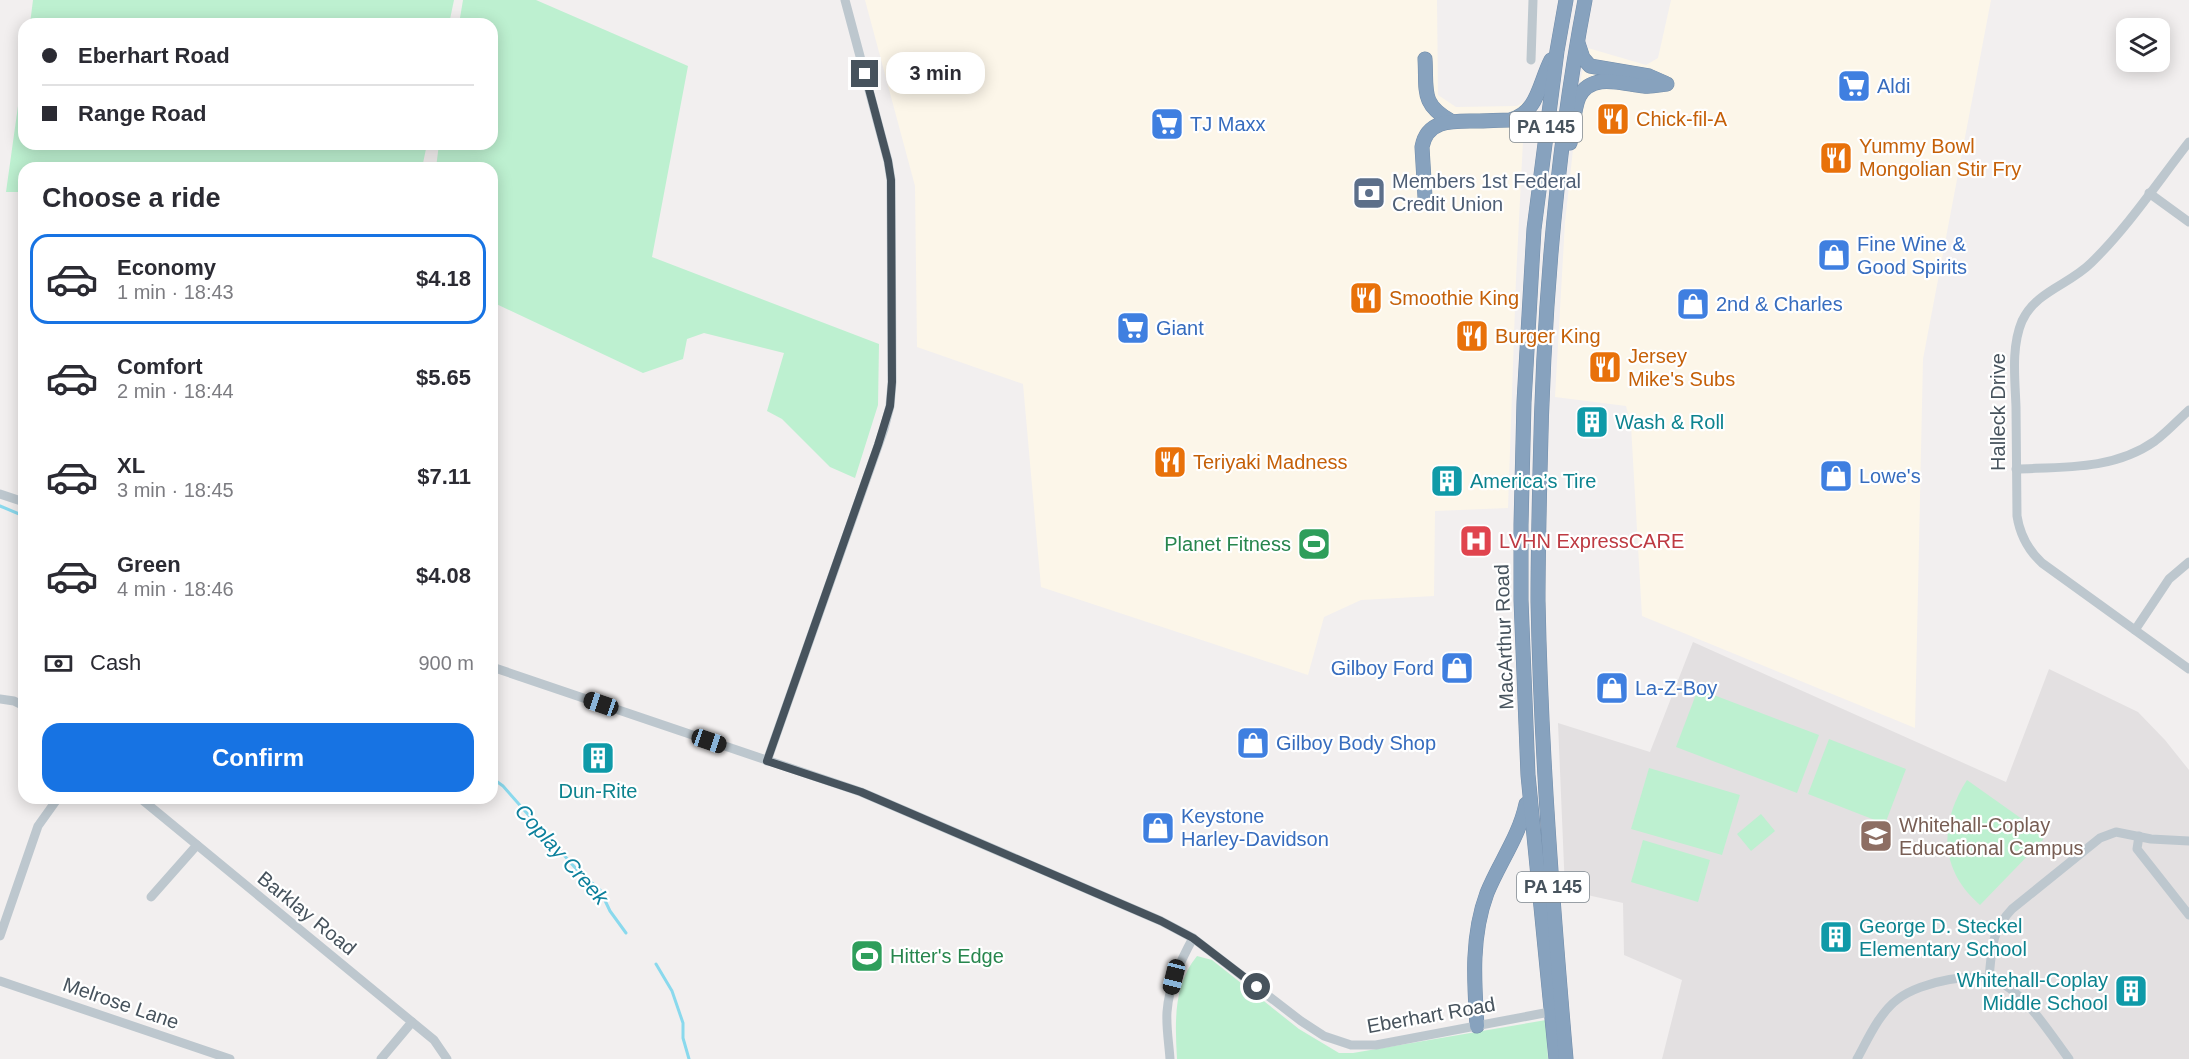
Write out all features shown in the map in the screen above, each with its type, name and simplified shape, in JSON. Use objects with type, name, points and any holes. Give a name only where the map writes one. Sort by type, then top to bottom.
[{"type":"highway","name":"MacArthur Road","points":[[1566,0],[1557,51],[1534,229],[1524,409],[1521,600],[1528,775],[1557,1011],[1566,1059]]},
{"type":"highway","name":"MacArthur Road","points":[[1556,1059],[1557,1011],[1538,581],[1545,313],[1560,160],[1585,0]]},
{"type":"highway","points":[[1560,160],[1570,143],[1579,98],[1588,86],[1604,81],[1647,87],[1667,84],[1649,76],[1590,66],[1582,58],[1577,40]]},
{"type":"highway","points":[[1425,197],[1423,141],[1431,128],[1451,121],[1510,120],[1526,113],[1531,108],[1550,60],[1557,51]]},
{"type":"highway","points":[[1425,59],[1428,100],[1434,110],[1451,121]]},
{"type":"highway","points":[[1477,1026],[1474,981],[1476,936],[1487,893],[1523,816],[1528,775]]},
{"type":"street","points":[[767,761],[884,429],[890,406],[892,382],[891,180],[845,0]]},
{"type":"street","points":[[1531,60],[1533,0]]},
{"type":"street","name":"Halleck Drive","points":[[2189,142],[2091,263],[2039,298],[2023,320],[2015,349],[2017,516],[2021,532],[2029,548],[2042,563],[2189,669]]},
{"type":"street","points":[[2150,193],[2189,222]]},
{"type":"street","points":[[2016,469],[2082,466],[2124,458],[2154,441],[2189,410]]},
{"type":"street","points":[[0,494],[18,500]]},
{"type":"street","points":[[2135,630],[2169,579],[2189,562]]},
{"type":"street","name":"Eberhart Road","points":[[498,669],[861,792],[1151,917],[1193,938],[1301,1021],[1337,1042],[1351,1045],[1376,1045],[1557,1011]]},
{"type":"street","points":[[0,699],[18,703]]},
{"type":"street","points":[[0,936],[38,826],[54,804]]},
{"type":"street","name":"Barklay Road","points":[[147,804],[434,1040],[447,1059]]},
{"type":"street","points":[[1989,978],[1993,938],[2000,922],[2012,909],[2100,838],[2116,832],[2139,837],[2189,841]]},
{"type":"street","points":[[2139,837],[2138,849],[2189,915]]},
{"type":"street","points":[[150,897],[197,845]]},
{"type":"street","points":[[1170,1059],[1167,1014],[1170,995],[1174,977],[1193,938]]},
{"type":"street","points":[[1857,1059],[1871,1032],[1899,998],[1937,982],[1965,978],[1989,978],[2019,995],[2069,1059]]},
{"type":"street","name":"Melrose Lane","points":[[0,981],[230,1059]]},
{"type":"street","points":[[381,1059],[412,1022]]},
{"type":"shaded area","points":[[865,0],[1437,0],[1438,95],[1456,107],[1517,106],[1525,101],[1508,508],[1435,511],[1434,596],[1361,600],[1324,617],[1308,675],[1041,587],[1023,384],[917,347],[915,186]]},
{"type":"shaded area","points":[[1671,0],[1991,0],[1923,359],[1915,728],[1642,616],[1631,426],[1626,406],[1555,397],[1565,222],[1581,77],[1588,48],[1646,65],[1658,58]]},
{"type":"shaded area","name":"Whitehall-Coplay Educational Campus","points":[[1693,642],[2006,782],[2049,669],[2138,712],[2189,770],[2189,1059],[1662,1059],[1682,980],[1624,955],[1623,903],[1565,890],[1558,723],[1650,752]]},
{"type":"green space","points":[[33,0],[454,0],[450,18],[31,18]]},
{"type":"green space","points":[[463,0],[536,0],[688,66],[652,257],[879,344],[878,405],[855,478],[830,467],[782,419],[767,411],[784,353],[704,333],[687,339],[683,359],[643,373],[498,305],[498,162],[437,162],[438,150],[498,150],[498,18],[460,18]]},
{"type":"green space","points":[[18,106],[18,150],[426,150],[423,162],[18,162],[18,192],[6,192]]},
{"type":"green space","points":[[1698,689],[1819,735],[1797,793],[1676,747]]},
{"type":"green space","points":[[1829,739],[1906,769],[1885,824],[1808,794]]},
{"type":"green space","points":[[1649,768],[1740,795],[1722,855],[1631,829]]},
{"type":"green space","points":[[1967,780],[2043,834],[2043,840],[1980,905],[1957,877],[1950,861],[1948,846],[1951,813]]},
{"type":"green space","points":[[1761,814],[1775,831],[1751,851],[1737,834]]},
{"type":"green space","points":[[1643,840],[1710,860],[1698,902],[1631,882]]},
{"type":"green space","points":[[1197,956],[1212,960],[1299,1029],[1339,1053],[1353,1053],[1546,1020],[1548,1059],[1177,1059],[1177,1005],[1183,979]]},
{"type":"waterway","name":"Coplay Creek","points":[[0,506],[18,514]]},
{"type":"waterway","name":"Coplay Creek","points":[[498,782],[578,871],[600,890],[610,911],[626,933]]},
{"type":"waterway","name":"Coplay Creek","points":[[656,964],[672,991],[683,1023],[683,1038],[689,1059]]},
{"type":"place","name":"Aldi","points":[[1854,86]]},
{"type":"place","name":"Chick-fil-A","points":[[1613,119]]},
{"type":"place","name":"TJ Maxx","points":[[1167,124]]},
{"type":"place","name":"Yummy Bowl Mongolian Stir Fry","points":[[1836,158]]},
{"type":"place","name":"Members 1st Federal Credit Union","points":[[1369,193]]},
{"type":"place","name":"Fine Wine & Good Spirits","points":[[1834,255]]},
{"type":"place","name":"Smoothie King","points":[[1366,298]]},
{"type":"place","name":"2nd & Charles","points":[[1693,304]]},
{"type":"place","name":"Giant","points":[[1133,328]]},
{"type":"place","name":"Burger King","points":[[1472,336]]},
{"type":"place","name":"Jersey Mike's Subs","points":[[1605,367]]},
{"type":"place","name":"Wash & Roll","points":[[1592,422]]},
{"type":"place","name":"Teriyaki Madness","points":[[1170,462]]},
{"type":"place","name":"Lowe's","points":[[1836,476]]},
{"type":"place","name":"America’s Tire","points":[[1447,481]]},
{"type":"place","name":"LVHN ExpressCARE","points":[[1476,541]]},
{"type":"place","name":"Planet Fitness","points":[[1314,544]]},
{"type":"place","name":"Gilboy Ford","points":[[1457,668]]},
{"type":"place","name":"La-Z-Boy","points":[[1612,688]]},
{"type":"place","name":"Gilboy Body Shop","points":[[1253,743]]},
{"type":"place","name":"Dun-Rite","points":[[598,758]]},
{"type":"place","name":"Keystone Harley-Davidson","points":[[1158,828]]},
{"type":"place","name":"Whitehall-Coplay Educational Campus","points":[[1876,836]]},
{"type":"place","name":"George D. Steckel Elementary School","points":[[1836,937]]},
{"type":"place","name":"Hitter's Edge","points":[[867,956]]},
{"type":"place","name":"Whitehall-Coplay Middle School","points":[[2131,991]]},
{"type":"route","points":[[865,74],[891,180],[892,382],[890,406],[884,429],[767,761],[861,792],[1161,921],[1193,938],[1257,987]]}]
